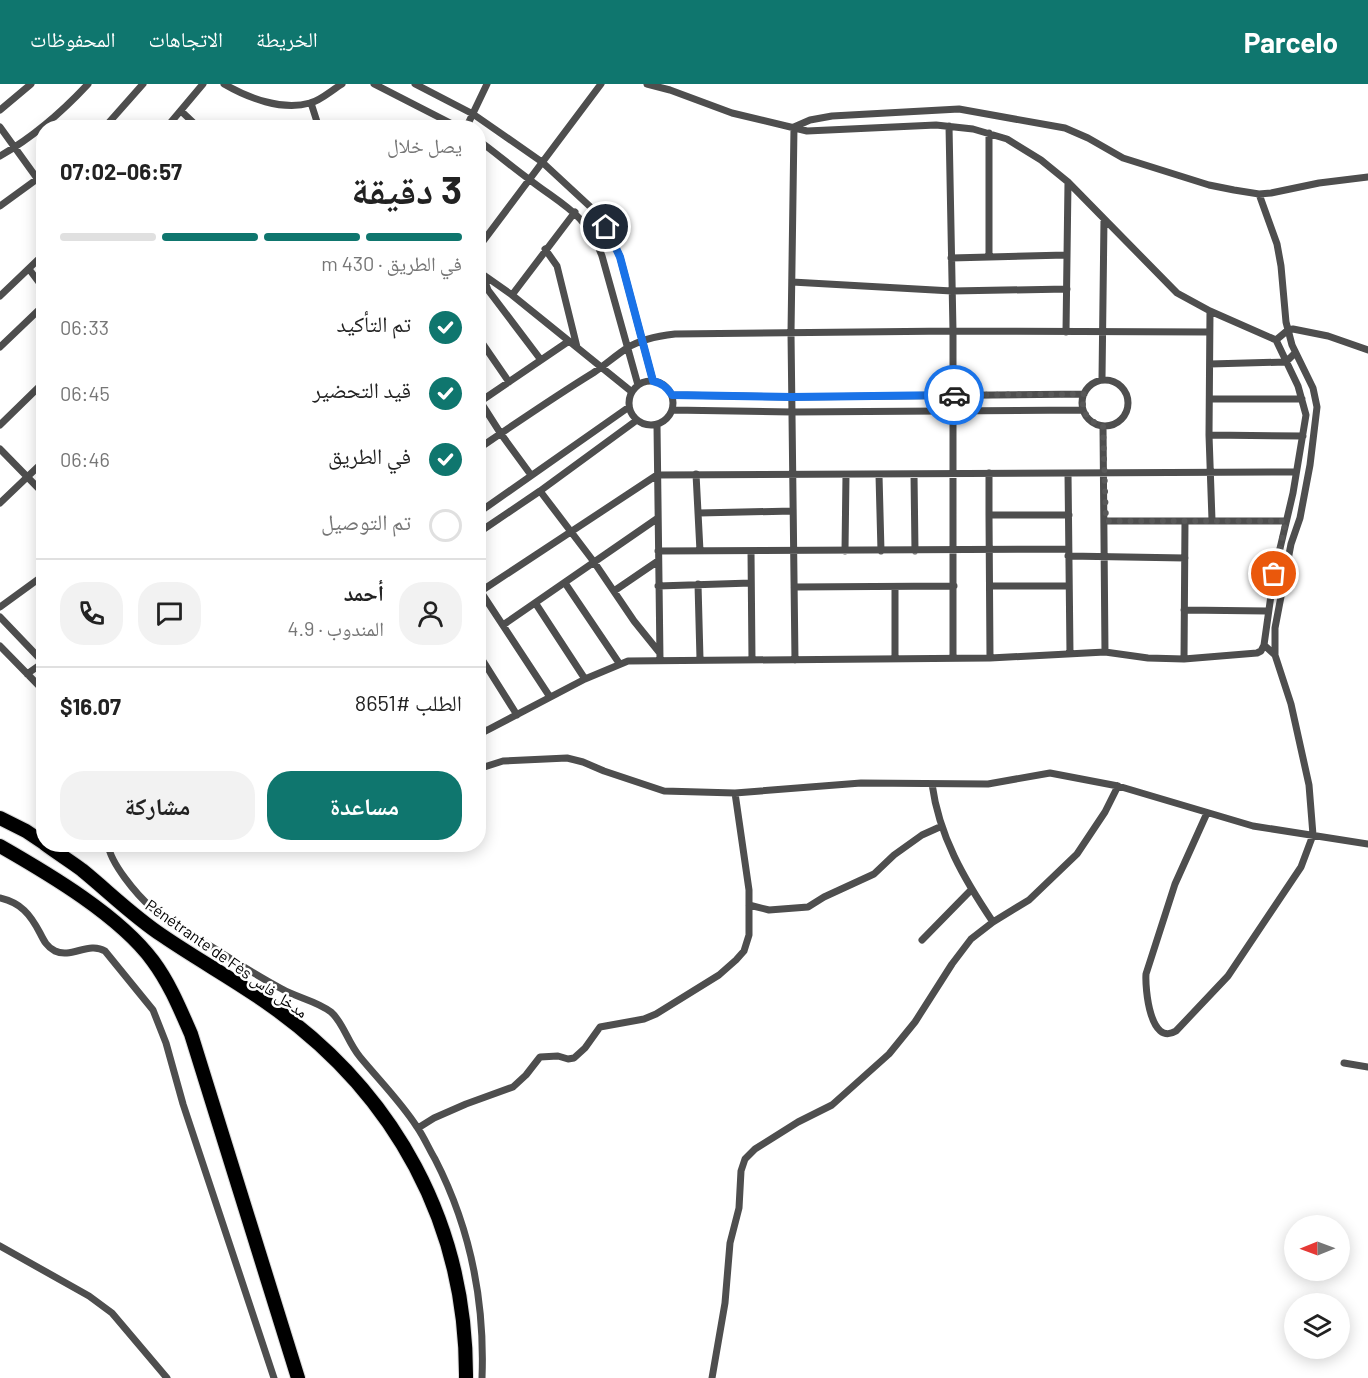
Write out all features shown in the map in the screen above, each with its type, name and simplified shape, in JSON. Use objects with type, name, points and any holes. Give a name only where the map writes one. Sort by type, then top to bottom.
[{"type":"highway","name":"Pénétrante de Fès مدخل فاس","points":[[0,818],[36,838]]},
{"type":"highway","points":[[0,846],[66,887],[108,917],[141,946],[166,981],[191,1034],[298,1378]]},
{"type":"highway","name":"Pénétrante de Fès مدخل فاس","points":[[56,852],[81,869],[160,935],[270,1004],[297,1025],[356,1080],[378,1108],[413,1161],[441,1223],[459,1290],[466,1355],[466,1378]]},
{"type":"street","points":[[0,110],[32,84]]},
{"type":"street","points":[[50,120],[88,84]]},
{"type":"street","points":[[111,120],[143,84]]},
{"type":"street","points":[[173,120],[203,84]]},
{"type":"street","points":[[224,84],[267,102],[284,105],[311,103],[342,84]]},
{"type":"street","points":[[374,84],[444,120]]},
{"type":"street","points":[[414,84],[482,120]]},
{"type":"street","points":[[470,120],[487,84]]},
{"type":"street","points":[[486,238],[602,84]]},
{"type":"street","points":[[486,731],[619,663],[659,656],[795,660],[990,658],[1106,652],[1149,658],[1184,659],[1257,653],[1264,645],[1267,611],[1306,415],[1302,399],[1276,340],[1210,311],[1177,293],[1068,182],[1041,160],[989,133],[950,126],[807,131],[732,113],[647,84]]},
{"type":"street","points":[[311,103],[316,120]]},
{"type":"street","points":[[794,127],[810,120],[832,116],[948,109],[973,110],[1065,128],[1123,158],[1209,186],[1258,194],[1368,177]]},
{"type":"street","points":[[181,111],[191,120]]},
{"type":"street","points":[[486,123],[542,162],[589,204],[606,227],[620,257],[653,381]]},
{"type":"street","points":[[950,126],[953,331],[953,658]]},
{"type":"street","points":[[0,127],[36,172]]},
{"type":"street","points":[[794,127],[791,333],[795,660]]},
{"type":"street","points":[[0,156],[15,148],[36,131]]},
{"type":"street","points":[[989,133],[989,256]]},
{"type":"street","points":[[486,146],[575,212],[598,246],[628,348],[635,388],[629,407],[486,507]]},
{"type":"street","points":[[0,206],[36,179]]},
{"type":"street","points":[[1066,332],[1068,182]]},
{"type":"street","points":[[1208,813],[1175,884],[1146,974],[1146,988],[1152,1019],[1156,1026],[1166,1033],[1172,1034],[1176,1031],[1228,976],[1301,867],[1313,835],[1307,775],[1291,704],[1275,655],[1275,628],[1291,544],[1300,518],[1317,413],[1313,388],[1295,353],[1288,330],[1277,244],[1258,194]]},
{"type":"street","points":[[512,295],[575,212]]},
{"type":"street","points":[[1102,379],[1104,219]]},
{"type":"street","points":[[545,249],[557,266],[577,347]]},
{"type":"street","points":[[951,258],[1066,255]]},
{"type":"street","points":[[0,296],[36,262]]},
{"type":"street","points":[[29,269],[36,278]]},
{"type":"street","points":[[486,276],[602,367],[635,388]]},
{"type":"street","points":[[792,282],[952,291],[1067,289]]},
{"type":"street","points":[[486,286],[541,360]]},
{"type":"street","points":[[1210,311],[1209,435],[1212,520]]},
{"type":"street","points":[[0,347],[36,313]]},
{"type":"street","points":[[1276,340],[1288,330],[1328,336],[1368,351]]},
{"type":"street","points":[[486,444],[628,348],[642,341],[675,334],[953,331],[1209,332]]},
{"type":"street","points":[[486,397],[569,341]]},
{"type":"street","points":[[486,349],[509,382]]},
{"type":"street","points":[[1210,364],[1287,362],[1295,353]]},
{"type":"street","points":[[1102,379],[1116,382],[1122,387],[1128,402],[1124,415],[1119,421],[1103,426],[1094,423],[1083,410],[1084,394],[1088,387],[1102,379]]},
{"type":"street","points":[[629,407],[637,420],[649,425],[657,425],[667,419],[672,410],[672,395],[661,383],[653,381],[635,388]]},
{"type":"street","points":[[0,425],[36,390]]},
{"type":"street","points":[[672,395],[792,397],[1084,394]]},
{"type":"street","points":[[1210,399],[1302,399]]},
{"type":"street","points":[[672,410],[953,412],[1083,410]]},
{"type":"street","points":[[486,412],[531,475]]},
{"type":"street","points":[[486,528],[637,420]]},
{"type":"street","points":[[657,425],[659,656]]},
{"type":"street","points":[[1103,426],[1106,652]]},
{"type":"street","points":[[1209,435],[1303,436]]},
{"type":"street","points":[[0,449],[36,486]]},
{"type":"street","points":[[0,503],[36,469]]},
{"type":"street","points":[[486,587],[657,475],[1296,472]]},
{"type":"street","points":[[989,473],[990,658]]},
{"type":"street","points":[[1068,473],[1070,654]]},
{"type":"street","points":[[696,474],[700,551]]},
{"type":"street","points":[[914,474],[915,551]]},
{"type":"street","points":[[845,551],[846,475]]},
{"type":"street","points":[[879,475],[881,551]]},
{"type":"street","points":[[540,491],[594,562],[659,656]]},
{"type":"street","points":[[699,513],[793,511]]},
{"type":"street","points":[[989,515],[1069,515]]},
{"type":"street","points":[[503,625],[658,518]]},
{"type":"street","points":[[1106,521],[1286,521]]},
{"type":"street","points":[[1184,659],[1185,521]]},
{"type":"street","points":[[658,551],[990,550],[1185,558]]},
{"type":"street","points":[[751,551],[752,660]]},
{"type":"street","points":[[614,591],[658,561]]},
{"type":"street","points":[[0,607],[36,581]]},
{"type":"street","points":[[565,583],[619,663]]},
{"type":"street","points":[[658,586],[750,583]]},
{"type":"street","points":[[698,585],[700,659]]},
{"type":"street","points":[[794,587],[954,586]]},
{"type":"street","points":[[990,586],[1068,586]]},
{"type":"street","points":[[895,587],[895,658]]},
{"type":"street","points":[[486,601],[550,697]]},
{"type":"street","points":[[536,604],[585,679]]},
{"type":"street","points":[[1184,610],[1267,611]]},
{"type":"street","points":[[0,617],[36,655]]},
{"type":"street","points":[[1264,645],[1275,655]]},
{"type":"street","points":[[0,646],[36,683]]},
{"type":"street","points":[[486,665],[518,715]]},
{"type":"street","points":[[27,674],[36,667]]},
{"type":"street","points":[[486,766],[502,761],[561,758],[583,762],[664,791],[735,793],[861,783],[999,784],[1045,773],[1118,786],[1253,826],[1368,844]]},
{"type":"street","points":[[932,784],[942,826],[953,856],[971,890],[993,922]]},
{"type":"street","points":[[712,1378],[724,1303],[730,1243],[739,1208],[741,1171],[745,1160],[755,1149],[798,1122],[832,1105],[889,1053],[915,1022],[962,948],[976,933],[1029,900],[1077,854],[1105,812],[1118,786]]},
{"type":"street","points":[[418,1128],[466,1104],[513,1087],[526,1075],[537,1058],[558,1056],[574,1058],[585,1048],[600,1027],[651,1016],[719,975],[736,960],[745,948],[749,935],[749,905],[735,793]]},
{"type":"street","points":[[749,905],[769,909],[808,907],[874,874],[894,855],[921,835],[942,826]]},
{"type":"street","points":[[110,852],[118,867],[140,896],[159,914],[273,984],[314,1002],[333,1014],[339,1020],[348,1041],[358,1055],[418,1128],[451,1194],[472,1256],[480,1309],[482,1378]]},
{"type":"street","points":[[922,940],[971,890]]},
{"type":"street","points":[[0,898],[15,902],[27,912],[46,945],[53,951],[60,953],[100,948],[105,951],[153,1010],[166,1043],[183,1104],[274,1378]]},
{"type":"street","points":[[1344,1063],[1368,1067]]},
{"type":"street","points":[[0,1246],[104,1306],[120,1321],[167,1378]]},
{"type":"way so far","points":[[954,395],[1084,394],[1083,410],[1087,418],[1103,426],[1106,521],[1286,521],[1274,574]]},
{"type":"route","points":[[606,227],[620,257],[653,381],[668,388],[672,395],[792,397],[954,395]]}]
